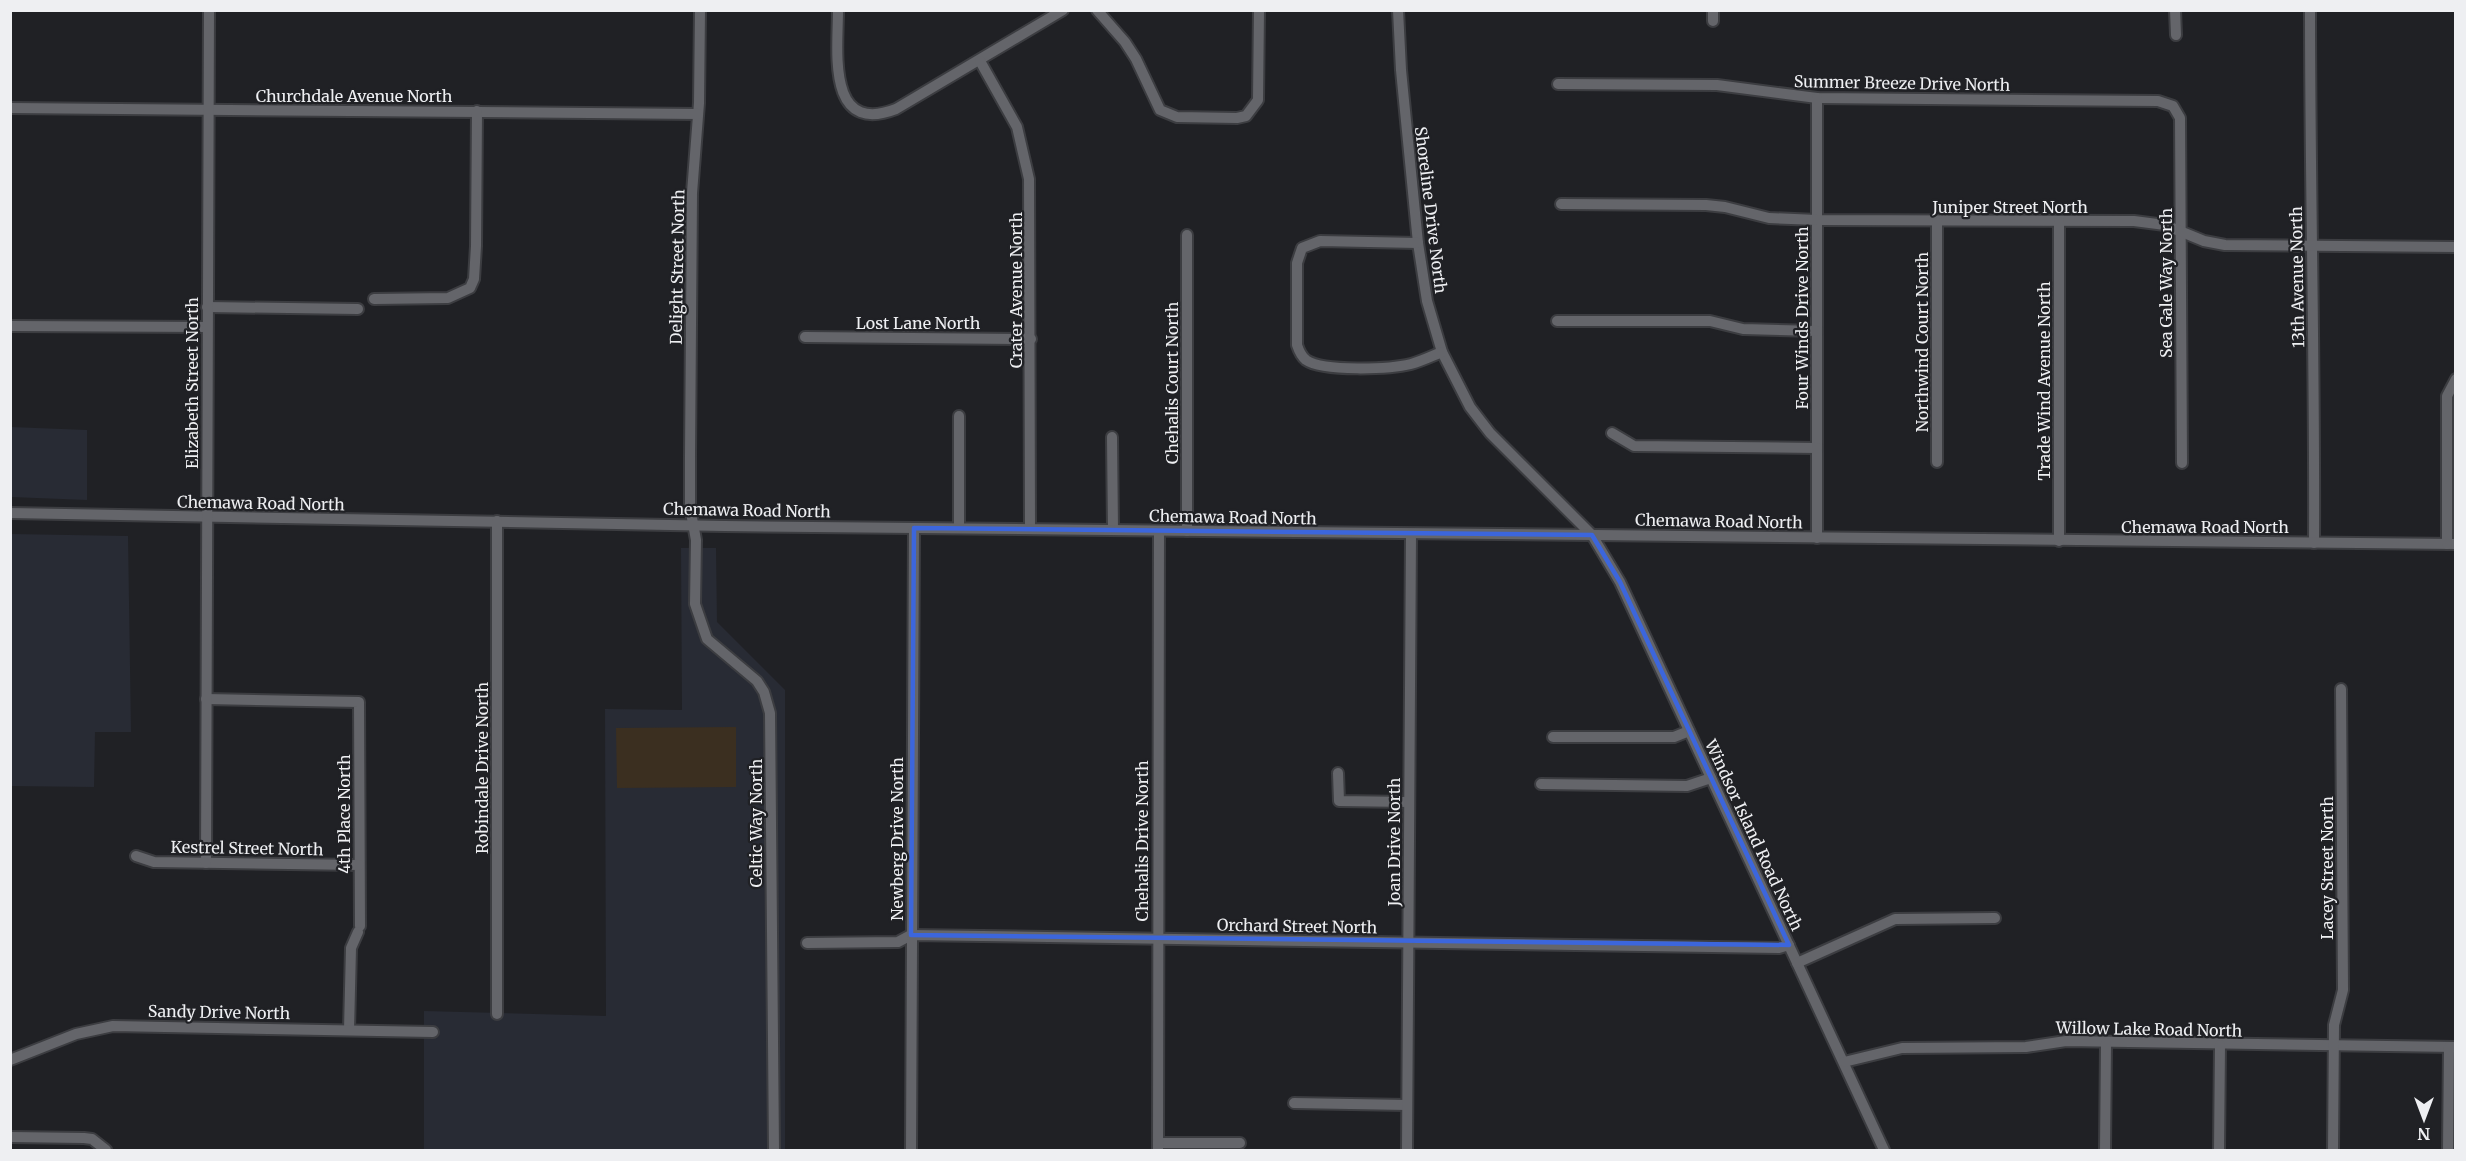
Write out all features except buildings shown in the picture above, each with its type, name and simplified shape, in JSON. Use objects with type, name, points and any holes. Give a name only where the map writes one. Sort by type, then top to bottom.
[{"type":"street","name":"Elizabeth Street North","points":[[206,863],[209,10]]},
{"type":"street","name":"Delight Street North","points":[[693,525],[690,457],[692,192],[698,114],[700,10]]},
{"type":"street","points":[[838,10],[840,89],[852,105],[875,114],[896,109],[981,61],[1063,10]]},
{"type":"street","points":[[1097,10],[1125,42],[1136,59],[1160,110],[1177,117],[1238,118],[1246,116],[1258,100],[1258,10]]},
{"type":"street","name":"Shoreline Drive North","points":[[1398,10],[1402,81],[1418,243],[1427,301],[1442,352],[1470,407],[1490,433],[1592,536]]},
{"type":"street","points":[[2175,10],[2176,34]]},
{"type":"street","name":"13th Avenue North","points":[[2310,10],[2311,246],[2315,381],[2314,543]]},
{"type":"street","name":"Crater Avenue North","points":[[981,61],[1017,127],[1027,165],[1031,219],[1030,529]]},
{"type":"street","name":"Summer Breeze Drive North","points":[[1558,84],[1717,85],[1817,99],[2158,101],[2173,106]]},
{"type":"street","name":"Four Winds Drive North","points":[[1817,99],[1817,538]]},
{"type":"street","name":"Sea Gale Way North","points":[[2173,106],[2180,118],[2182,463]]},
{"type":"street","name":"Churchdale Avenue North","points":[[10,108],[698,114]]},
{"type":"street","points":[[374,299],[448,298],[470,288],[474,279],[476,246],[477,111]]},
{"type":"street","name":"Juniper Street North","points":[[1561,204],[1706,205],[1725,207],[1769,218],[1817,220],[2134,221],[2165,225],[2204,241],[2225,245],[2456,247]]},
{"type":"street","name":"Northwind Court North","points":[[1937,222],[1937,462]]},
{"type":"street","name":"Trade Wind Avenue North","points":[[2059,222],[2059,541]]},
{"type":"street","name":"Chehalis Court North","points":[[1187,235],[1187,531]]},
{"type":"street","points":[[1418,243],[1320,241],[1302,248],[1297,263],[1297,345],[1307,360],[1327,366],[1390,367],[1411,364],[1442,352]]},
{"type":"street","points":[[207,307],[358,309]]},
{"type":"street","points":[[1557,321],[1710,321],[1743,328],[1817,332]]},
{"type":"street","points":[[10,326],[207,327]]},
{"type":"street","name":"Lost Lane North","points":[[805,337],[1031,339]]},
{"type":"street","points":[[2451,544],[2447,396],[2454,381]]},
{"type":"street","points":[[959,416],[959,528]]},
{"type":"street","points":[[1612,433],[1634,446],[1817,448]]},
{"type":"street","points":[[1112,436],[1113,530]]},
{"type":"street","name":"Chemawa Road North","points":[[10,513],[914,528],[2451,544]]},
{"type":"street","name":"Robindale Drive North","points":[[496,521],[497,1014]]},
{"type":"street","name":"Celtic Way North","points":[[693,525],[696,540],[695,604],[702,629],[715,649],[757,681],[764,692],[770,713],[774,1150]]},
{"type":"street","name":"Newberg Drive North","points":[[911,1150],[914,528]]},
{"type":"street","name":"Chehalis Drive North","points":[[1158,1147],[1159,531]]},
{"type":"street","name":"Joan Drive North","points":[[1407,1150],[1411,534]]},
{"type":"street","name":"Windsor Island Road North","points":[[1592,536],[1620,582],[1884,1150]]},
{"type":"street","name":"Lacey Street North","points":[[2333,1150],[2334,1025],[2343,990],[2341,689]]},
{"type":"street","name":"4th Place North","points":[[206,699],[359,702],[359,929],[351,948],[350,1030]]},
{"type":"street","points":[[1553,737],[1674,737],[1689,731]]},
{"type":"street","points":[[1338,773],[1339,801],[1409,802]]},
{"type":"street","points":[[1541,784],[1687,786],[1711,778]]},
{"type":"street","name":"Kestrel Street North","points":[[136,856],[154,862],[358,865]]},
{"type":"street","points":[[1797,963],[1895,919],[1995,918]]},
{"type":"street","name":"Orchard Street North","points":[[807,943],[898,942],[911,935],[1779,948],[1789,945]]},
{"type":"street","name":"Sandy Drive North","points":[[10,1060],[76,1034],[113,1026],[433,1032]]},
{"type":"street","name":"Willow Lake Road North","points":[[1844,1062],[1890,1050],[1914,1047],[2026,1047],[2066,1041],[2452,1047]]},
{"type":"street","points":[[2105,1150],[2106,1043]]},
{"type":"street","points":[[2219,1150],[2220,1045]]},
{"type":"street","points":[[2448,1150],[2452,1047]]},
{"type":"street","points":[[1294,1103],[1407,1105]]},
{"type":"street","points":[[10,1137],[84,1137],[97,1142],[106,1150]]},
{"type":"street","points":[[1158,1147],[1239,1143]]},
{"type":"highlighted area","points":[[914,528],[1592,535],[1620,582],[1789,945],[911,935]]},
{"type":"shaded area","points":[[11,427],[87,430],[87,500],[11,497]]},
{"type":"shaded area","points":[[11,534],[128,536],[131,732],[95,732],[94,787],[11,786]]},
{"type":"shaded area","points":[[681,548],[716,548],[717,622],[785,690],[785,1150],[424,1150],[424,1011],[606,1016],[605,709],[682,710]]},
{"type":"shaded area","points":[[736,727],[736,787],[617,788],[616,728]]}]
